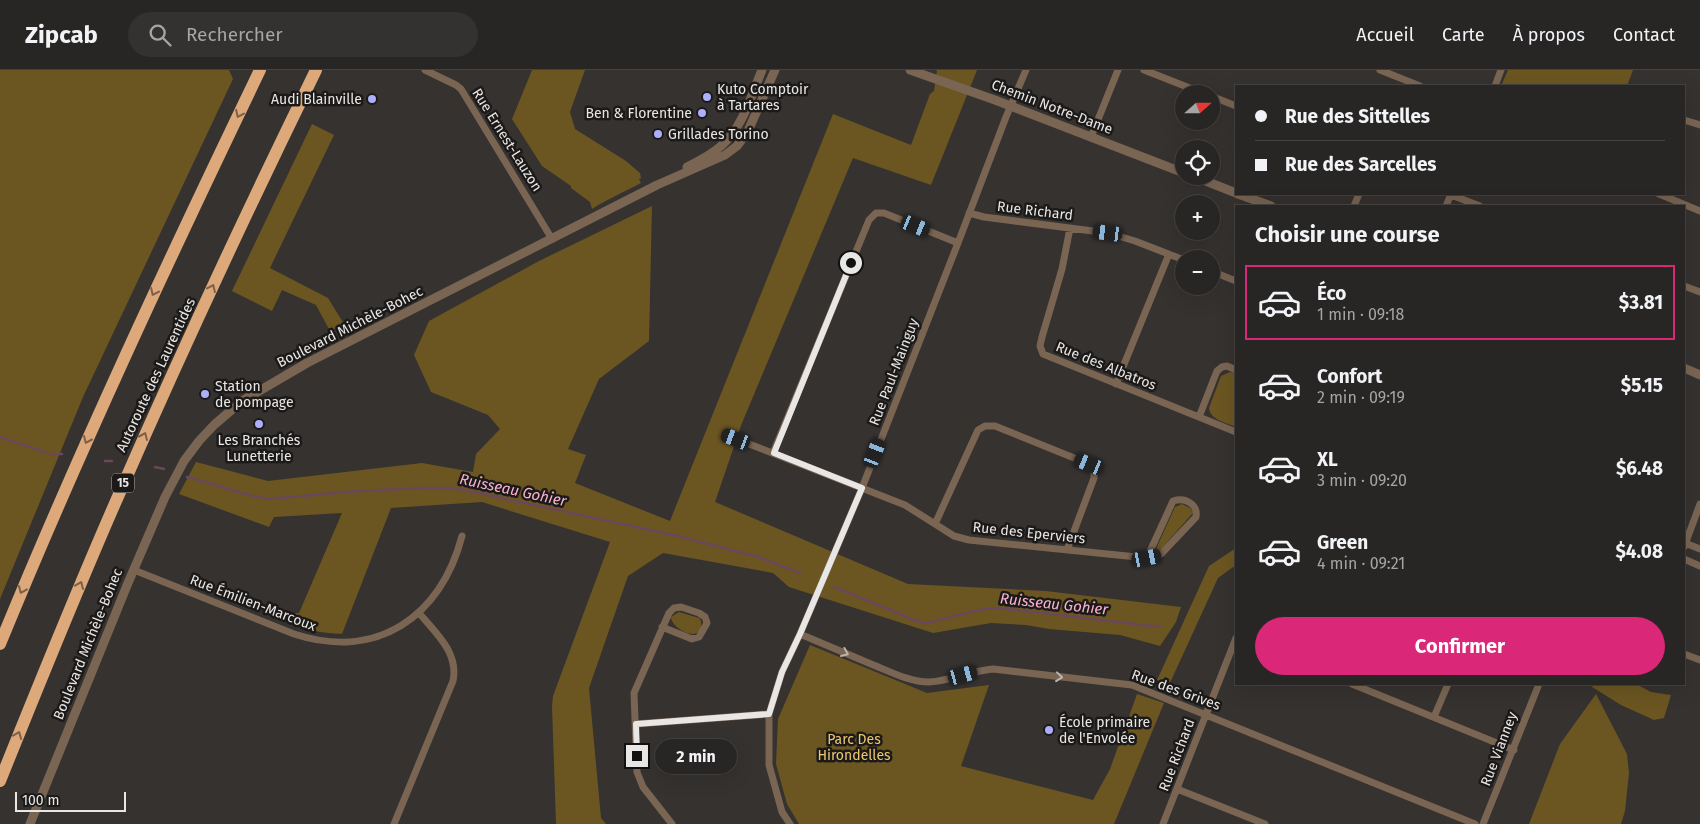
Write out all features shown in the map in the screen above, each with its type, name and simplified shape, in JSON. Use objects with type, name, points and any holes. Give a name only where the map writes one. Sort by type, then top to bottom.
[{"type":"highway","points":[[0,644],[76,464],[129,345],[260,70]]},
{"type":"highway","name":"Autoroute des Laurentides","points":[[0,781],[66,616],[126,476],[176,365],[316,70]]},
{"type":"street","name":"Rue Ernest-Lauzon","points":[[425,70],[456,85],[461,90],[552,238]]},
{"type":"street","name":"Boulevard Michèle-Bohec","points":[[657,186],[710,154],[726,141],[740,121],[762,70]]},
{"type":"street","name":"Boulevard Michèle-Bohec","points":[[30,824],[165,497],[184,461],[208,431],[235,406],[268,384],[307,363],[657,186],[719,159],[737,146],[751,126],[775,70]]},
{"type":"street","name":"Chemin Notre-Dame","points":[[910,70],[1091,136],[1175,169]]},
{"type":"street","name":"Rue Paul-Mainguy","points":[[790,824],[782,812],[769,765],[769,714],[782,672],[862,488],[1026,70]]},
{"type":"street","points":[[1091,136],[1118,70]]},
{"type":"street","points":[[1144,70],[1182,85]]},
{"type":"street","points":[[1380,70],[1417,85]]},
{"type":"street","points":[[1402,79],[1406,70]]},
{"type":"street","points":[[1495,85],[1502,70]]},
{"type":"street","points":[[1220,100],[1235,106]]},
{"type":"street","points":[[1685,120],[1700,124]]},
{"type":"street","points":[[1216,185],[1235,192]]},
{"type":"street","points":[[1242,195],[1268,205]]},
{"type":"street","points":[[1453,195],[1478,205]]},
{"type":"street","points":[[1662,195],[1700,211]]},
{"type":"street","points":[[774,453],[870,220],[876,213],[884,213],[958,243]]},
{"type":"street","name":"Rue Richard","points":[[969,213],[984,217],[1108,233],[1136,241],[1175,256]]},
{"type":"street","name":"Rue des Albatros","points":[[1070,228],[1062,269],[1040,346],[1043,354],[1235,432]]},
{"type":"street","points":[[1116,384],[1169,254]]},
{"type":"street","points":[[1220,275],[1235,281]]},
{"type":"street","points":[[1685,286],[1700,292]]},
{"type":"street","points":[[1199,416],[1217,371],[1227,366],[1235,370]]},
{"type":"street","points":[[1685,368],[1700,375]]},
{"type":"street","points":[[935,524],[978,430],[985,426],[995,426],[1089,464],[1094,471],[1094,478],[1067,550]]},
{"type":"street","name":"Rue des Eperviers","points":[[726,435],[905,505],[954,536],[969,540],[1147,558]]},
{"type":"street","points":[[1181,500],[1193,505],[1197,512],[1196,517],[1161,554],[1147,558],[1174,501],[1181,500]]},
{"type":"street","points":[[1685,542],[1700,504]]},
{"type":"street","name":"Rue Émilien-Marcoux","points":[[134,570],[294,634],[322,642],[350,642],[375,637],[394,630],[419,613],[431,601],[446,579],[457,554],[462,536]]},
{"type":"street","points":[[1685,545],[1700,549]]},
{"type":"street","points":[[1685,559],[1700,566]]},
{"type":"street","points":[[662,627],[692,638],[699,637],[707,623],[705,617],[699,613],[681,607],[674,608],[669,613],[662,627],[634,692],[637,772],[643,787],[672,824]]},
{"type":"street","points":[[394,824],[453,682],[454,675],[454,663],[449,651],[419,613]]},
{"type":"street","name":"Rue des Grives","points":[[800,634],[895,674],[928,682],[979,670],[993,670],[1132,685],[1475,824]]},
{"type":"street","name":"Rue Richard","points":[[1163,824],[1235,641]]},
{"type":"street","points":[[1685,654],[1700,660]]},
{"type":"street","points":[[1358,685],[1514,750]]},
{"type":"street","points":[[1434,717],[1448,685]]},
{"type":"street","name":"Rue Vianney","points":[[1483,824],[1539,685]]},
{"type":"street","points":[[636,724],[769,714]]},
{"type":"street","points":[[1177,789],[1265,824]]},
{"type":"green space","points":[[0,70],[229,70],[233,79],[83,397],[0,599]]},
{"type":"green space","points":[[532,70],[585,70],[570,112],[575,129],[626,161],[640,173],[641,178],[639,179],[641,183],[592,209],[590,202],[542,166],[512,119]]},
{"type":"green space","points":[[936,70],[977,70],[931,185],[853,158],[742,423],[715,502],[908,584],[1046,591],[1181,607],[1176,622],[1160,646],[1120,635],[1049,629],[1026,625],[991,623],[933,633],[789,587],[773,573],[663,553],[628,576],[589,688],[601,818],[606,824],[556,824],[553,696],[610,542],[482,502],[391,508],[342,634],[329,633],[309,630],[290,623],[293,613],[299,613],[342,513],[274,517],[269,527],[179,494],[196,462],[268,481],[422,463],[473,472],[476,454],[500,429],[488,415],[431,392],[414,355],[429,321],[539,261],[652,206],[649,341],[599,379],[568,449],[586,455],[575,483],[670,521],[833,114],[911,145],[930,94],[934,91]]},
{"type":"green space","points":[[1508,70],[1633,70],[1627,85],[1501,85]]},
{"type":"green space","points":[[312,124],[334,135],[270,268],[328,298],[344,324],[330,331],[316,305],[282,290],[272,311],[232,291]]},
{"type":"green space","points":[[1230,372],[1235,374],[1235,427],[1216,418],[1210,412],[1209,408],[1221,376]]},
{"type":"green space","points":[[1182,504],[1190,508],[1193,513],[1157,551],[1156,549],[1175,507]]},
{"type":"green space","points":[[1235,549],[1235,566],[1218,578],[1169,685],[1157,680],[1209,566]]},
{"type":"green space","points":[[679,612],[699,618],[701,628],[698,633],[687,633],[672,622],[671,617]]},
{"type":"green space","name":"Parc Des Hirondelles","points":[[810,645],[927,693],[989,685],[961,766],[1093,800],[1110,769],[1137,694],[1164,703],[1114,824],[799,824],[787,804],[776,764],[778,719]]},
{"type":"green space","points":[[1593,685],[1638,685],[1651,692],[1671,695],[1664,718],[1654,720],[1621,705],[1592,687]]},
{"type":"green space","points":[[1596,694],[1627,754],[1629,773],[1625,811],[1621,824],[1529,824],[1560,744]]},
{"type":"waterway","name":"Ruisseau Gohier","points":[[0,437],[45,452]]},
{"type":"waterway","name":"Ruisseau Gohier","points":[[51,454],[62,454]]},
{"type":"waterway","name":"Ruisseau Gohier","points":[[105,461],[112,461]]},
{"type":"waterway","name":"Ruisseau Gohier","points":[[155,467],[164,469]]},
{"type":"waterway","name":"Ruisseau Gohier","points":[[187,477],[268,499],[358,491],[455,488],[678,536],[758,557],[800,573]]},
{"type":"waterway","name":"Ruisseau Gohier","points":[[834,587],[926,623],[983,609],[999,608],[1160,627]]},
{"type":"place","name":"Kuto Comptoir à Tartares","points":[[707,97]]},
{"type":"place","name":"Audi Blainville","points":[[372,99]]},
{"type":"place","name":"Ben & Florentine","points":[[702,113]]},
{"type":"place","name":"Grillades Torino","points":[[658,134]]},
{"type":"place","name":"Station de pompage","points":[[205,394]]},
{"type":"place","name":"Les Branchés Lunetterie","points":[[259,424]]},
{"type":"place","name":"École primaire de l'Envolée","points":[[1049,730]]},
{"type":"route","points":[[637,756],[636,724],[769,714],[782,672],[862,488],[774,453],[851,263]]}]
